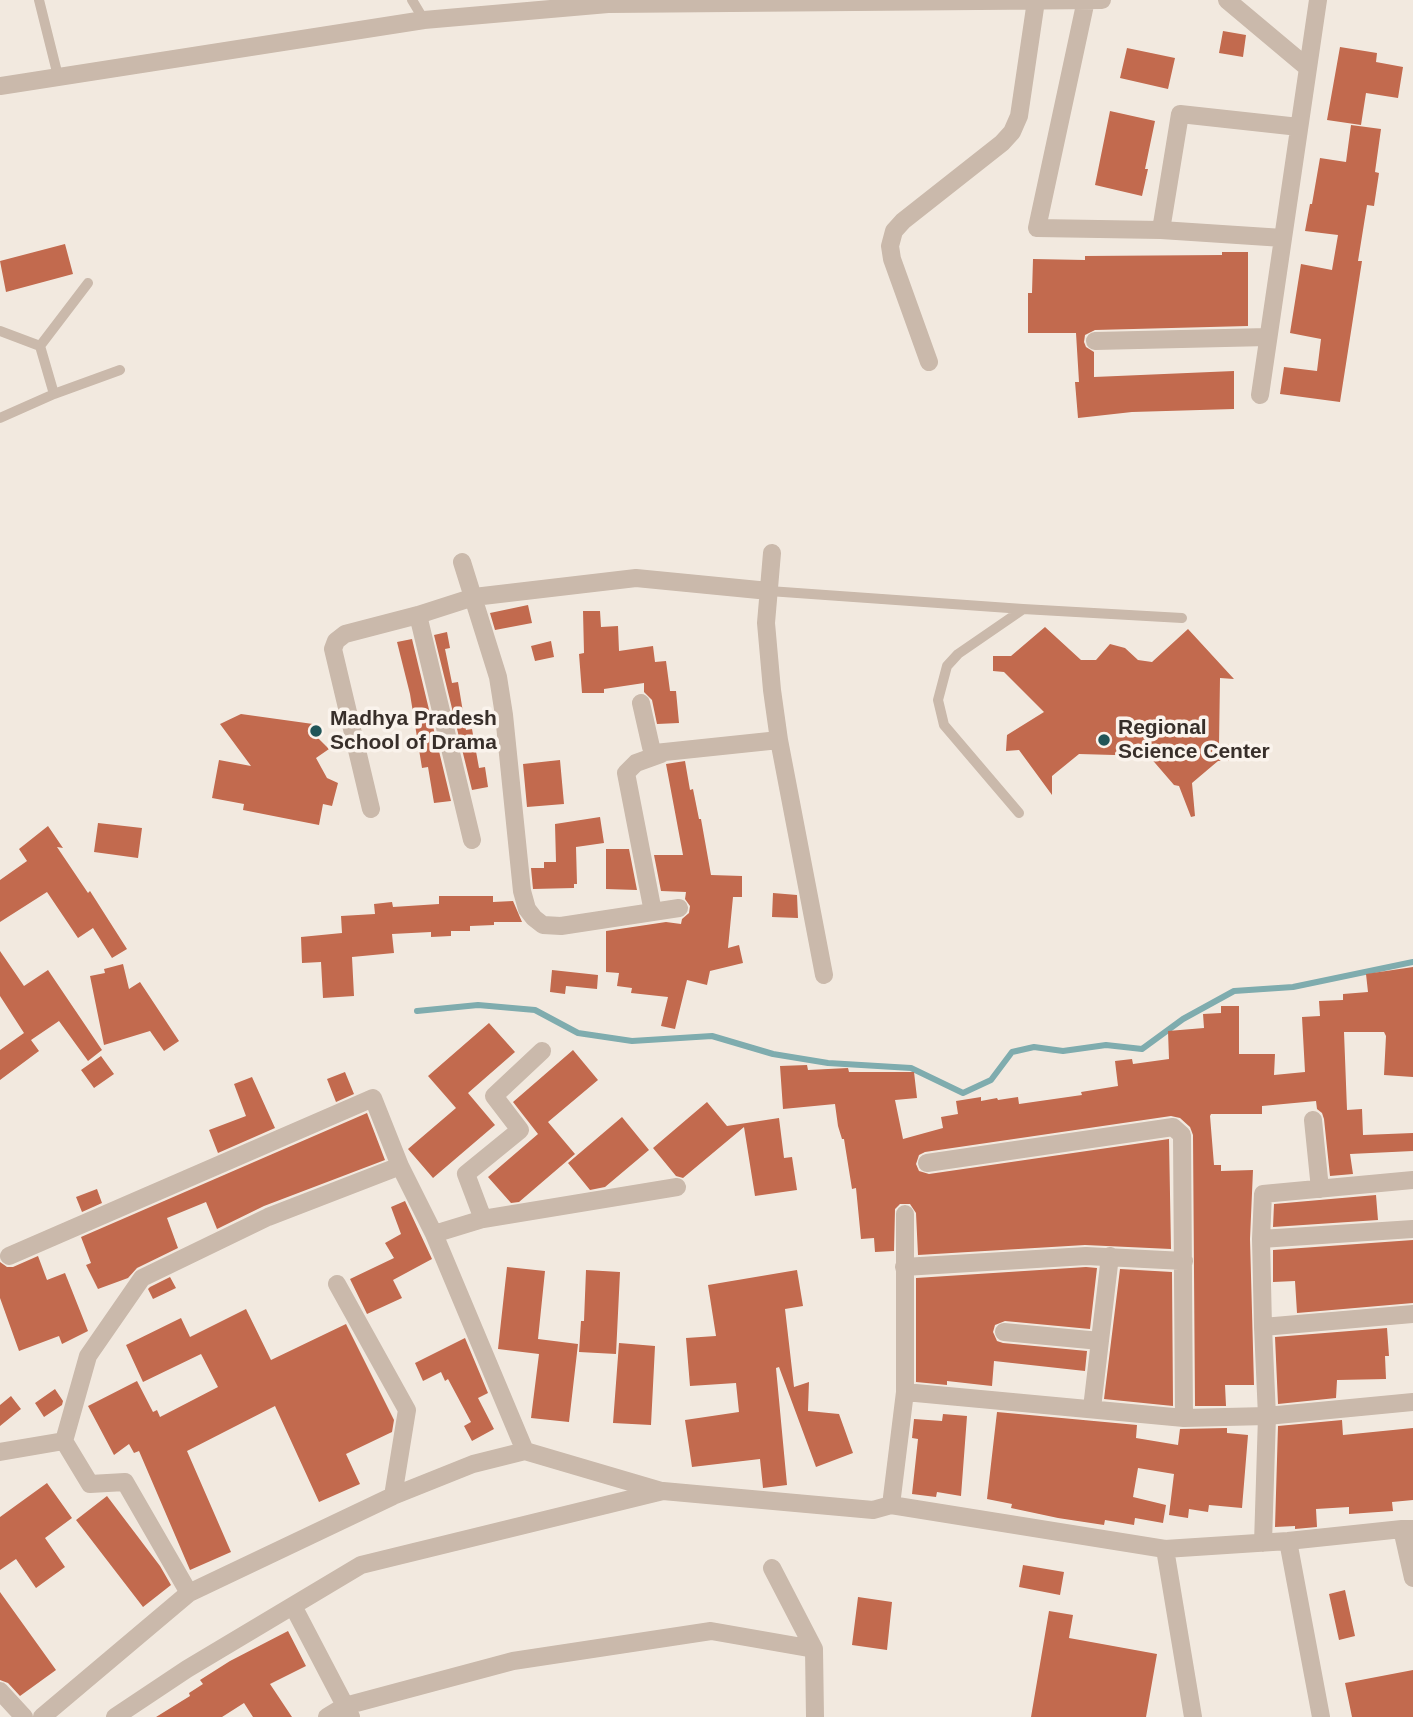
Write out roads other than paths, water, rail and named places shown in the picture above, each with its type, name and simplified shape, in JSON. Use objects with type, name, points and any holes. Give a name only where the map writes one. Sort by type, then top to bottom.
[{"type":"street","points":[[1087,0],[1037,228],[1161,230],[1283,238]]},
{"type":"street","points":[[0,86],[424,20],[608,2],[1102,0]]},
{"type":"street","points":[[1227,0],[1308,68]]},
{"type":"street","points":[[1260,395],[1318,0]]},
{"type":"street","points":[[929,362],[892,259],[890,246],[894,231],[1013,132],[1019,116],[1036,1]]},
{"type":"street","points":[[1161,230],[1180,114],[1299,127]]},
{"type":"street","points":[[1095,341],[1268,337]]},
{"type":"street","points":[[772,553],[766,623],[779,740],[824,975]]},
{"type":"street","points":[[462,562],[498,677],[522,891],[527,909],[543,925],[561,926],[679,908]]},
{"type":"street","points":[[371,809],[333,649],[336,640],[345,634],[474,597],[636,578],[769,591]]},
{"type":"street","points":[[418,615],[471,840]]},
{"type":"street","points":[[641,703],[651,747],[655,753],[661,754]]},
{"type":"street","points":[[653,912],[626,774],[636,763],[661,754],[779,740]]},
{"type":"street","points":[[483,1219],[466,1174],[520,1130],[494,1096],[542,1051]]},
{"type":"street","points":[[9,1256],[373,1098],[400,1167],[434,1234],[525,1451]]},
{"type":"street","points":[[1313,1120],[1320,1189]]},
{"type":"street","points":[[927,1163],[1173,1127],[1182,1135],[1184,1418]]},
{"type":"street","points":[[189,1593],[125,1482],[90,1484],[64,1441],[88,1356],[142,1278],[268,1217],[400,1167]]},
{"type":"street","points":[[1263,1543],[1267,1416],[1261,1239],[1264,1194],[1413,1180]]},
{"type":"street","points":[[434,1234],[483,1219],[677,1187]]},
{"type":"street","points":[[891,1504],[905,1392],[905,1214]]},
{"type":"street","points":[[1261,1239],[1413,1229]]},
{"type":"street","points":[[904,1267],[1110,1256],[1184,1261]]},
{"type":"street","points":[[1092,1408],[1110,1256]]},
{"type":"street","points":[[337,1284],[407,1410],[393,1496]]},
{"type":"street","points":[[1263,1327],[1413,1314]]},
{"type":"street","points":[[1004,1332],[1100,1341]]},
{"type":"street","points":[[905,1392],[1184,1418],[1267,1416],[1413,1402]]},
{"type":"street","points":[[0,1452],[64,1441]]},
{"type":"street","points":[[42,1717],[189,1593],[393,1496],[473,1464],[525,1451],[663,1491],[873,1510],[891,1504],[1165,1549],[1288,1541],[1407,1529],[1413,1578]]},
{"type":"street","points":[[115,1717],[187,1669],[360,1565],[663,1491]]},
{"type":"street","points":[[1288,1541],[1321,1717]]},
{"type":"street","points":[[1165,1549],[1193,1717]]},
{"type":"street","points":[[772,1568],[814,1649],[815,1717]]},
{"type":"street","points":[[293,1606],[348,1711]]},
{"type":"street","points":[[327,1717],[513,1661],[711,1631],[814,1649]]},
{"type":"street","points":[[0,1691],[24,1717]]},
{"type":"lane","points":[[39,0],[58,76]]},
{"type":"lane","points":[[412,0],[424,20]]},
{"type":"lane","points":[[40,346],[88,283]]},
{"type":"lane","points":[[0,331],[40,346]]},
{"type":"lane","points":[[40,346],[54,394]]},
{"type":"lane","points":[[0,418],[54,394],[120,370]]},
{"type":"lane","points":[[769,591],[1182,618]]},
{"type":"lane","points":[[1019,813],[944,725],[938,700],[947,666],[958,654],[1023,609]]},
{"type":"waterway","points":[[417,1011],[478,1005],[535,1010],[578,1033],[632,1041],[712,1036],[773,1054],[828,1063],[911,1068],[963,1093],[991,1080],[1012,1052],[1034,1047],[1063,1051],[1106,1045],[1142,1049],[1183,1019],[1234,991],[1293,987],[1413,962]]},
{"type":"place","name":"Madhya Pradesh School of Drama","points":[[316,731]]},
{"type":"place","name":"Regional Science Center","points":[[1104,740]]}]
